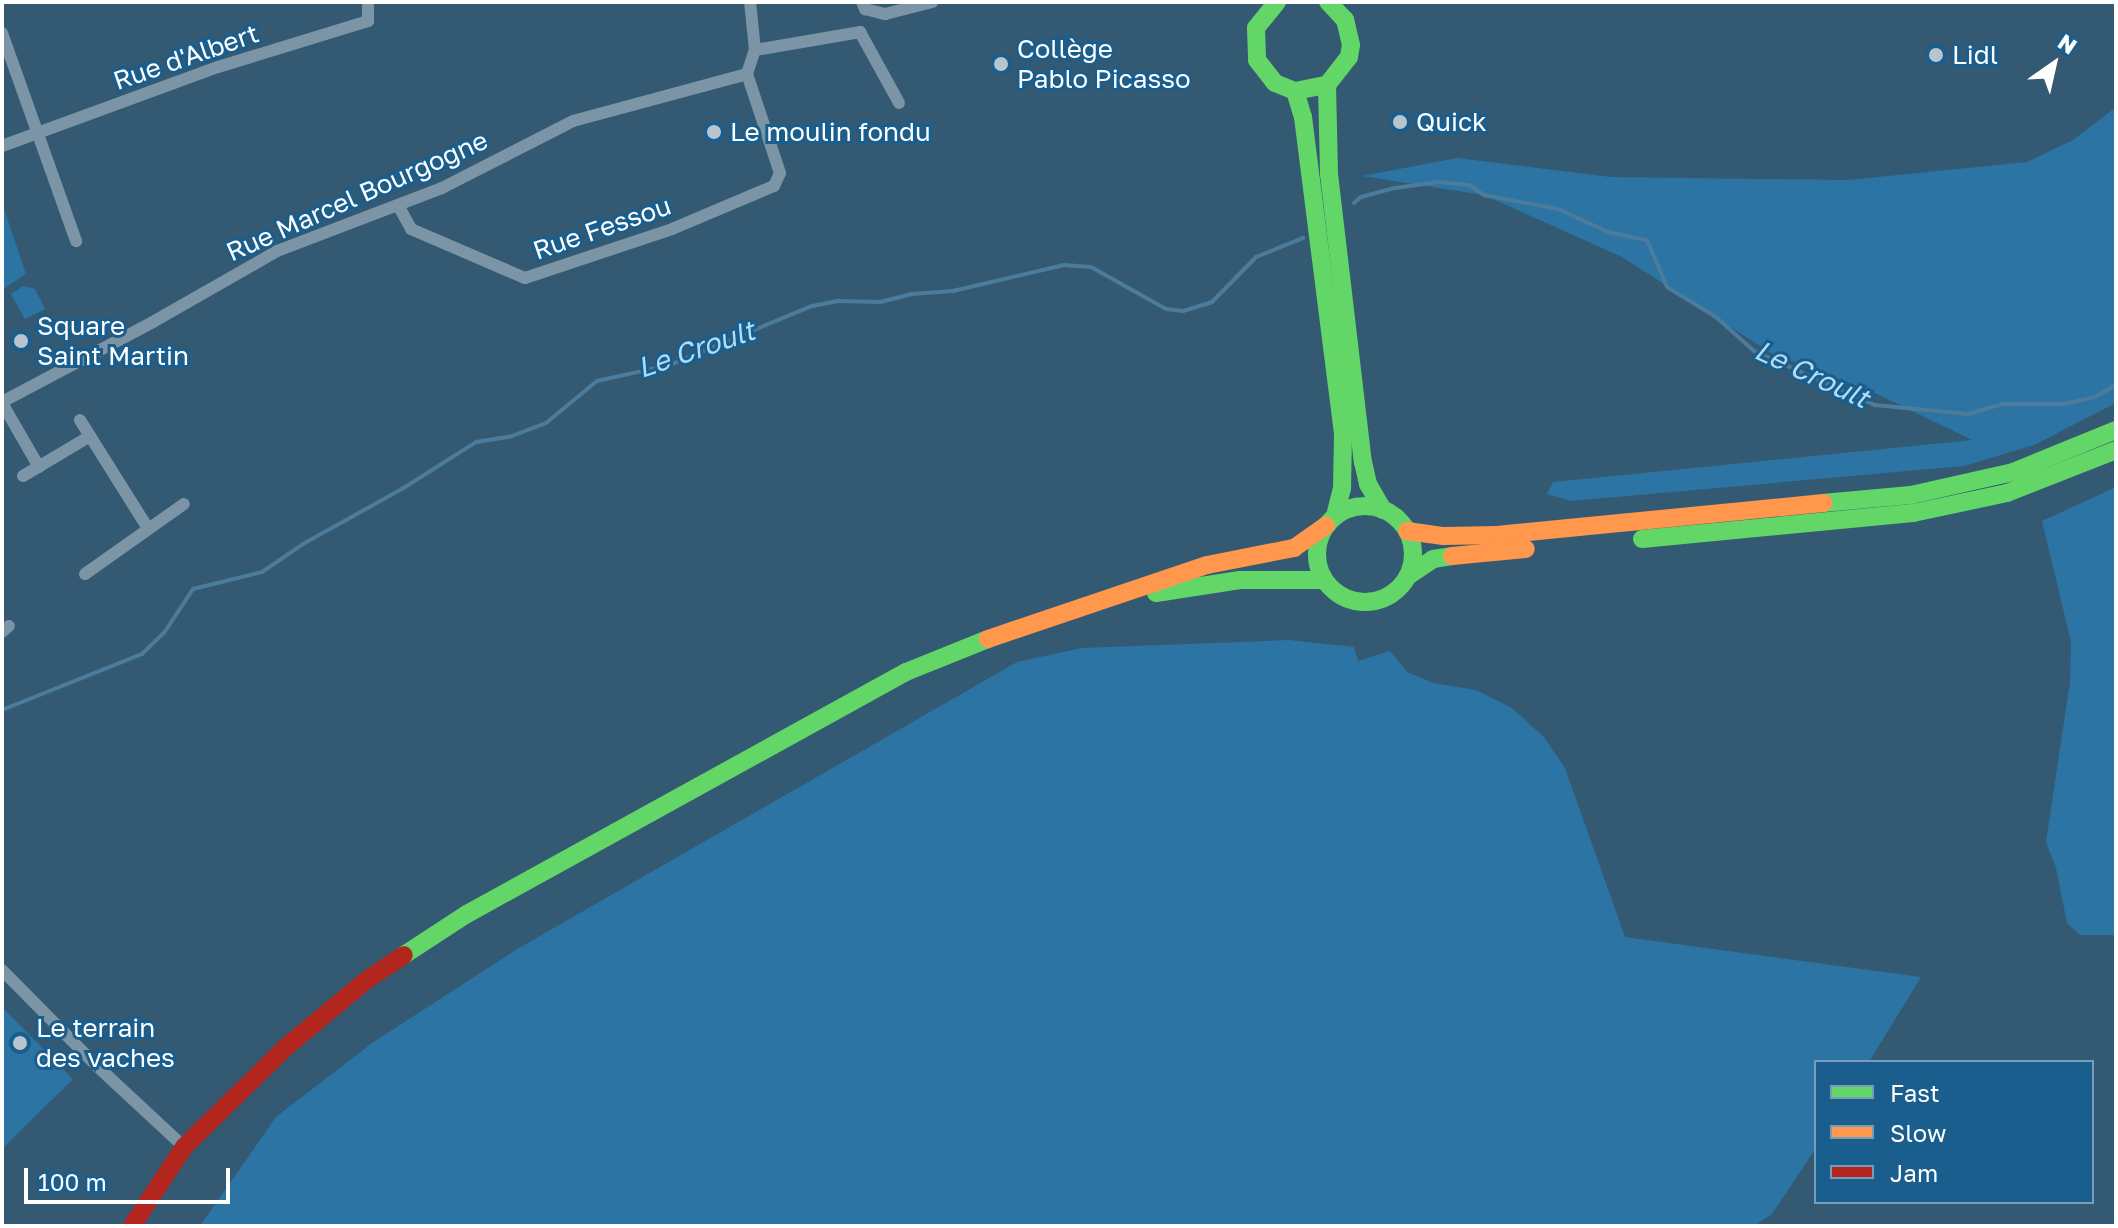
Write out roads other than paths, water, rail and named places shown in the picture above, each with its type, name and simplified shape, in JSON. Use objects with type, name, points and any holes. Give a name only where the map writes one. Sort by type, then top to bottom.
[{"type":"main road","points":[[1276,2],[1256,28],[1257,60],[1275,83],[1295,91],[1327,85],[1344,68],[1351,45],[1345,20],[1328,2]]},
{"type":"main road","points":[[1327,85],[1325,114],[1329,174],[1363,462],[1368,484],[1383,510],[1407,531],[1412,545],[1408,576]]},
{"type":"main road","points":[[1295,91],[1303,117],[1343,433],[1342,488],[1317,553],[1324,580],[1346,599],[1375,602],[1400,588],[1408,576],[1433,559],[1452,556],[1913,513],[2007,493],[2116,450]]},
{"type":"main road","points":[[1407,531],[1444,536],[1497,535],[1911,495],[2013,472],[2116,430]]},
{"type":"main road","points":[[132,1226],[184,1147],[286,1047],[410,949],[467,914],[906,672],[1030,623],[1207,565],[1294,548],[1331,521],[1358,507],[1383,510]]},
{"type":"main road","points":[[1100,602],[1240,580],[1324,580]]},
{"type":"main road","points":[[146,1205],[229,1103]]},
{"type":"street","name":"Rue d'Albert","points":[[2,146],[218,67],[368,21],[368,2]]},
{"type":"street","points":[[747,74],[755,50],[752,2]]},
{"type":"street","points":[[862,2],[865,9],[885,14],[932,2]]},
{"type":"street","points":[[755,50],[860,32],[899,103]]},
{"type":"street","points":[[2,33],[76,241]]},
{"type":"street","name":"Rue Fessou","points":[[399,207],[411,229],[525,278],[700,217],[774,186],[780,173],[747,74]]},
{"type":"street","name":"Rue Marcel Bourgogne","points":[[2,402],[151,323],[277,251],[399,207],[573,121],[747,74]]},
{"type":"street","points":[[2,402],[39,467]]},
{"type":"street","points":[[80,420],[147,527]]},
{"type":"street","points":[[23,476],[90,436]]},
{"type":"street","points":[[85,574],[147,527],[184,504]]},
{"type":"street","points":[[2,970],[98,1067],[184,1147]]},
{"type":"waterway","name":"Le Croult","points":[[1354,203],[1361,197],[1395,188],[1439,182],[1469,185],[1484,195],[1558,209],[1608,232],[1647,240],[1667,287],[1716,317],[1754,351],[1875,405],[1968,414],[2002,404],[2063,404],[2095,397],[2116,385]]},
{"type":"waterway","name":"Le Croult","points":[[2,710],[142,654],[164,633],[193,589],[262,572],[303,544],[402,489],[476,442],[512,436],[546,423],[597,381],[670,365],[812,306],[837,301],[880,302],[912,294],[953,291],[1064,265],[1091,267],[1166,309],[1183,311],[1212,302],[1256,257],[1303,238]]},
{"type":"place","name":"Lidl","points":[[1936,55]]},
{"type":"place","name":"Collège Pablo Picasso","points":[[1001,64]]},
{"type":"place","name":"Quick","points":[[1400,122]]},
{"type":"place","name":"Le moulin fondu","points":[[714,132]]},
{"type":"place","name":"Square Saint Martin","points":[[21,341]]},
{"type":"place","name":"Le terrain des vaches","points":[[20,1043]]}]
